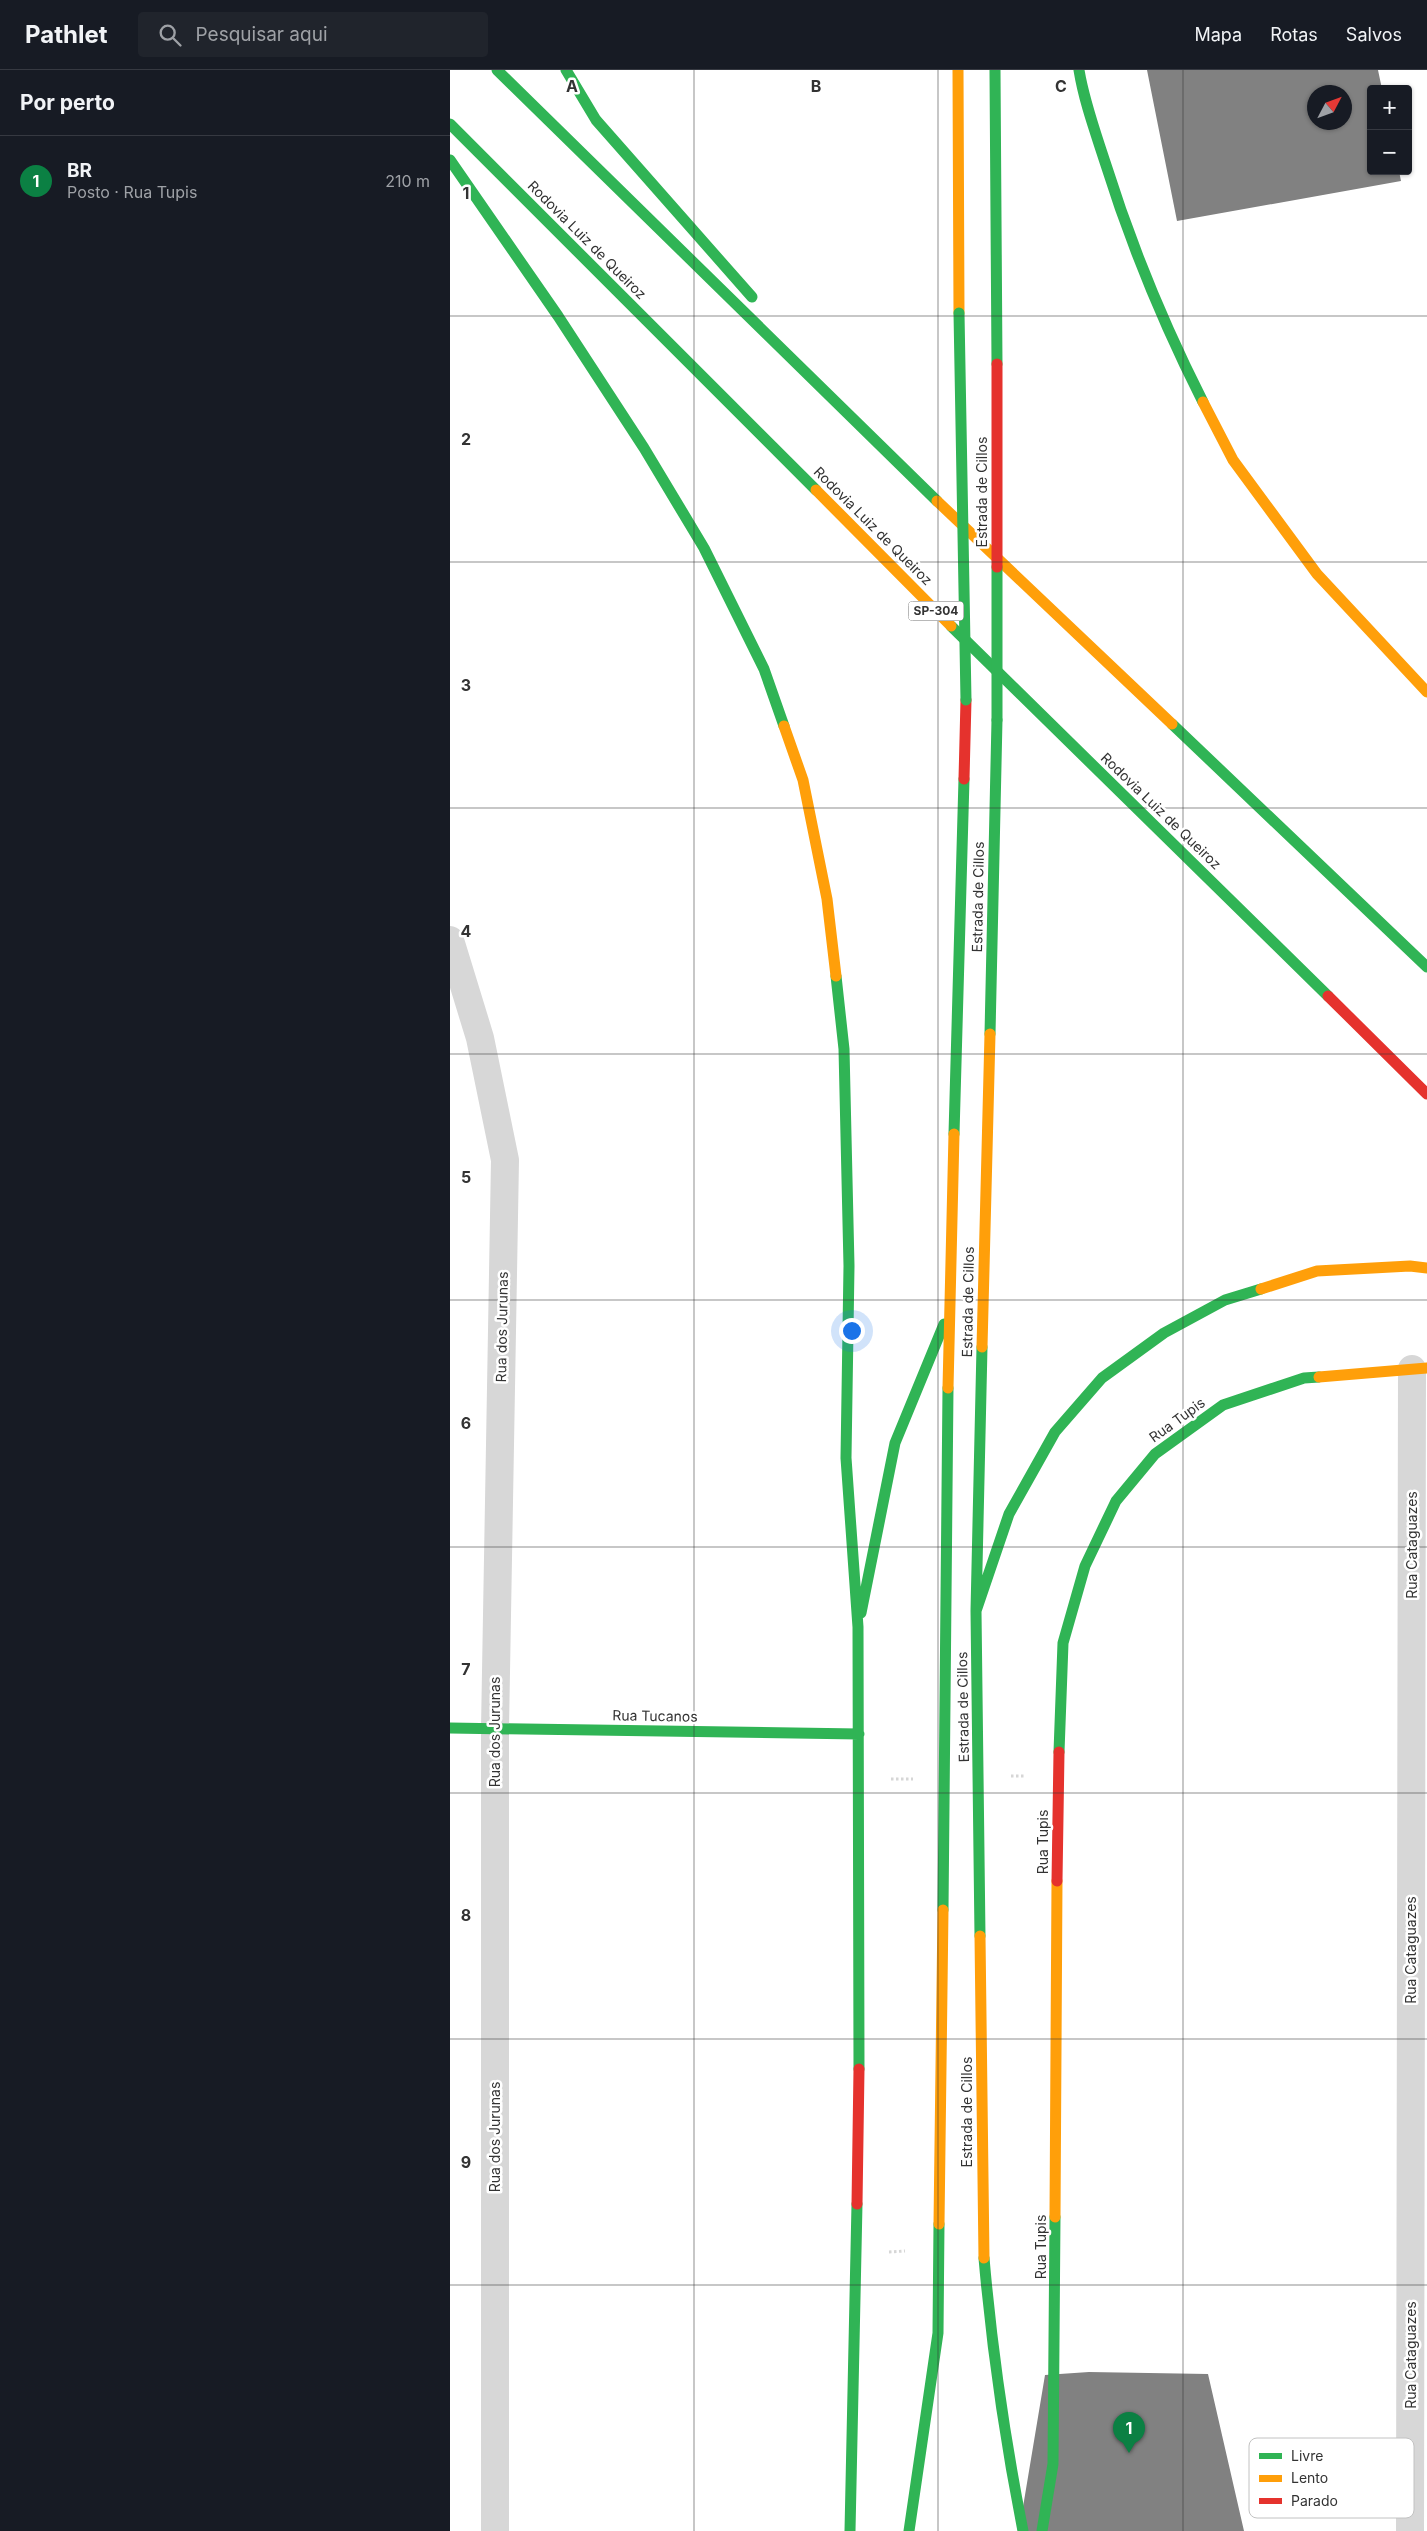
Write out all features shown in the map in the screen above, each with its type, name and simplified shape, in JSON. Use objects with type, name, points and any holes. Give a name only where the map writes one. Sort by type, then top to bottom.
[{"type":"main road","points":[[497,70],[903,469],[1427,967]]},
{"type":"main road","points":[[566,70],[596,120],[759,306]]},
{"type":"main road","name":"Estrada de Cillos","points":[[909,2531],[938,2333],[949,1311],[966,700],[959,313],[958,70]]},
{"type":"main road","name":"Estrada de Cillos","points":[[995,70],[997,720],[976,1611],[983,2247],[991,2340],[1004,2442],[1023,2531]]},
{"type":"main road","points":[[1079,70],[1083,93],[1124,223],[1178,352],[1233,460],[1317,574],[1427,692]]},
{"type":"main road","name":"Rodovia Luiz de Queiroz","points":[[450,124],[977,652],[1427,1094]]},
{"type":"main road","points":[[450,160],[558,316],[644,448],[704,548],[764,669],[803,780],[827,899],[844,1049],[849,1266],[846,1458],[858,1627],[860,1734],[857,2244],[850,2531]]},
{"type":"main road","points":[[785,335],[903,469]]},
{"type":"main road","points":[[976,1611],[1009,1514],[1055,1432],[1102,1378],[1164,1333],[1225,1300],[1317,1271],[1410,1266],[1427,1268]]},
{"type":"main road","points":[[858,1627],[895,1443],[949,1311]]},
{"type":"main road","name":"Rua Tupis","points":[[1042,2531],[1053,2464],[1058,1785],[1063,1643],[1084,1566],[1116,1501],[1155,1454],[1223,1405],[1304,1378],[1420,1368]]},
{"type":"main road","name":"Rua Tucanos","points":[[450,1728],[860,1734]]},
{"type":"street","name":"Rua dos Jurunas","points":[[450,940],[480,1038],[505,1160],[495,1729],[495,2531]]},
{"type":"street","name":"Rua Cataguazes","points":[[1411,2438],[1420,1368]]},
{"type":"street","name":"Rua Cataguazes","points":[[1410,2518],[1410,2531]]},
{"type":"building","points":[[1147,70],[1378,70],[1381,85],[1367,85],[1367,175],[1400,175],[1401,181],[1177,221]]},
{"type":"building","points":[[1089,2372],[1208,2374],[1244,2531],[1019,2531],[1045,2375]]},
{"type":"traffic: fast","points":[[497,70],[937,501]]},
{"type":"traffic: fast","points":[[566,70],[596,120],[752,297]]},
{"type":"traffic: fast","points":[[995,70],[997,364]]},
{"type":"traffic: fast","points":[[1079,70],[1094,127],[1137,254],[1175,344],[1203,402]]},
{"type":"traffic: fast","points":[[450,124],[816,490]]},
{"type":"traffic: fast","points":[[450,160],[558,316],[644,448],[704,548],[764,669],[784,726]]},
{"type":"traffic: fast","points":[[959,313],[966,700]]},
{"type":"traffic: fast","points":[[997,567],[997,720]]},
{"type":"traffic: fast","points":[[951,626],[1328,996]]},
{"type":"traffic: fast","points":[[990,1034],[997,720]]},
{"type":"traffic: fast","points":[[1172,724],[1427,967]]},
{"type":"traffic: fast","points":[[954,1134],[964,779]]},
{"type":"traffic: fast","points":[[836,976],[844,1049],[849,1266],[846,1458],[858,1627]]},
{"type":"traffic: fast","points":[[976,1611],[1009,1514],[1055,1432],[1102,1378],[1164,1333],[1225,1300],[1261,1289]]},
{"type":"traffic: fast","points":[[861,1613],[895,1443],[944,1324]]},
{"type":"traffic: fast","points":[[980,1936],[976,1611],[982,1347]]},
{"type":"traffic: fast","points":[[1059,1752],[1063,1643],[1085,1566],[1116,1501],[1155,1454],[1223,1405],[1304,1378],[1319,1377]]},
{"type":"traffic: fast","points":[[943,1910],[948,1388]]},
{"type":"traffic: fast","points":[[858,1627],[859,2069]]},
{"type":"traffic: fast","points":[[450,1728],[859,1734]]},
{"type":"traffic: fast","points":[[850,2531],[857,2204]]},
{"type":"traffic: fast","points":[[1042,2531],[1053,2464],[1055,2217]]},
{"type":"traffic: fast","points":[[909,2531],[938,2333],[939,2224]]},
{"type":"traffic: fast","points":[[984,2258],[1000,2395],[1023,2531]]},
{"type":"traffic: slow","points":[[958,70],[959,313]]},
{"type":"traffic: slow","points":[[1203,402],[1233,460],[1317,574],[1427,692]]},
{"type":"traffic: slow","points":[[816,490],[951,626]]},
{"type":"traffic: slow","points":[[937,501],[1172,724]]},
{"type":"traffic: slow","points":[[784,726],[803,780],[827,899],[836,976]]},
{"type":"traffic: slow","points":[[982,1347],[990,1034]]},
{"type":"traffic: slow","points":[[948,1388],[954,1134]]},
{"type":"traffic: slow","points":[[1261,1289],[1317,1271],[1410,1266],[1427,1268]]},
{"type":"traffic: slow","points":[[1319,1377],[1427,1368]]},
{"type":"traffic: slow","points":[[1055,2217],[1057,1881]]},
{"type":"traffic: slow","points":[[939,2224],[943,1910]]},
{"type":"traffic: slow","points":[[980,1936],[984,2258]]},
{"type":"traffic: jam","points":[[997,364],[997,567]]},
{"type":"traffic: jam","points":[[964,779],[966,700]]},
{"type":"traffic: jam","points":[[1328,996],[1427,1094]]},
{"type":"traffic: jam","points":[[1057,1881],[1059,1752]]},
{"type":"traffic: jam","points":[[857,2204],[859,2069]]},
{"type":"place","name":"BR","points":[[1129,2453]]}]
